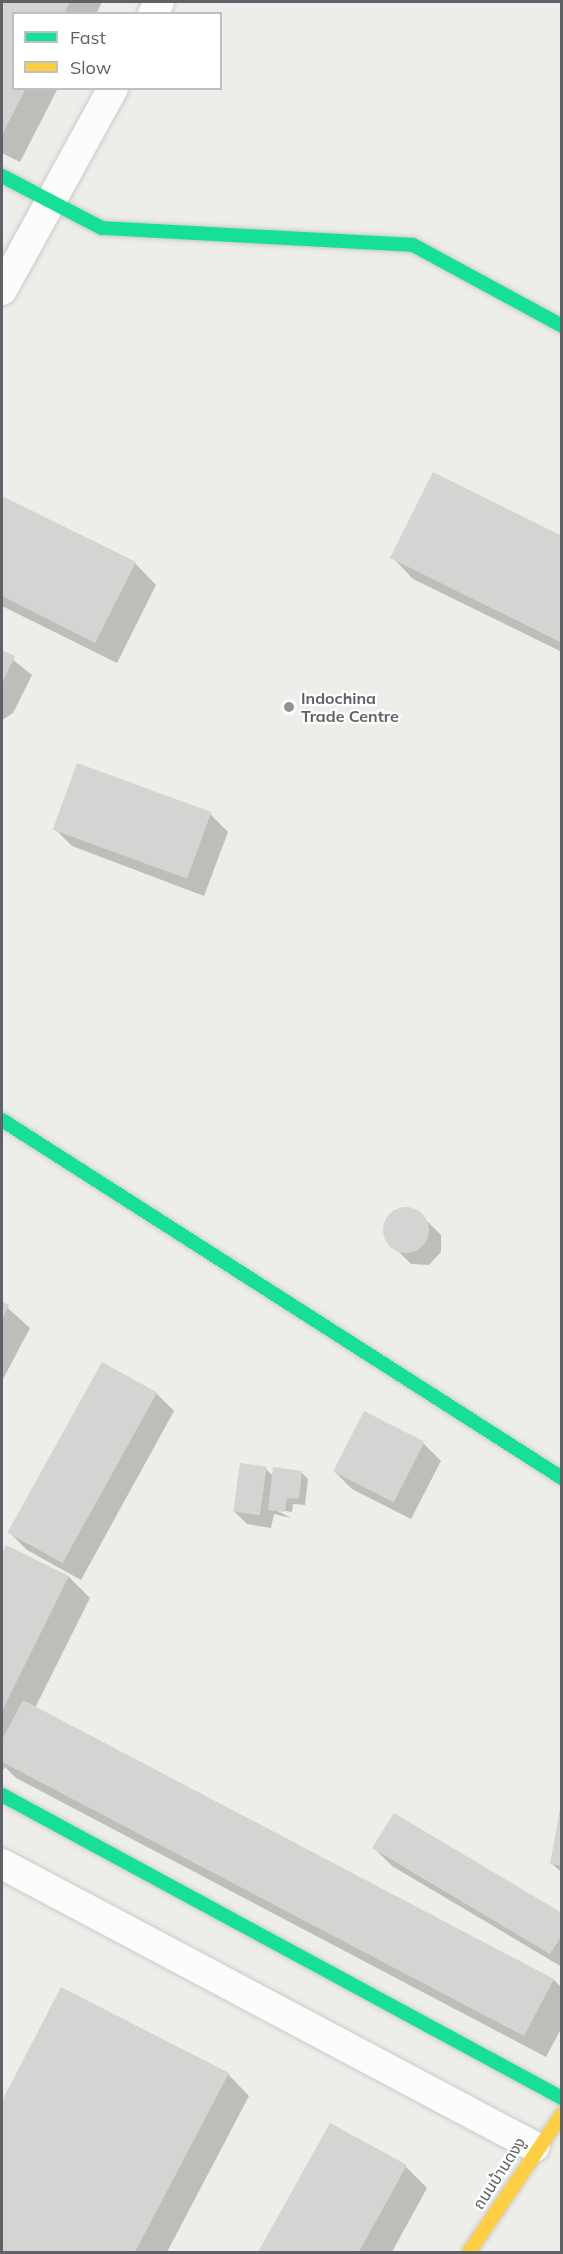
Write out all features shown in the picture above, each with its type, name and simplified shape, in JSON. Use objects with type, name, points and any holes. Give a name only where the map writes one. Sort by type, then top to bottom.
[{"type":"street","points":[[2,290],[112,90]]},
{"type":"street","points":[[2,176],[102,228],[413,245],[561,326]]},
{"type":"street","points":[[2,1120],[561,1478]]},
{"type":"street","points":[[2,1795],[561,2098]]},
{"type":"street","points":[[2,1864],[535,2147]]},
{"type":"street","name":"ถนนบ้านดงงู","points":[[469,2253],[535,2147],[561,2114]]},
{"type":"building","points":[[2,2],[70,2],[65,12],[12,12],[12,90],[25,90],[2,135]]},
{"type":"building","points":[[433,472],[562,536],[562,643],[390,558]]},
{"type":"building","points":[[2,496],[136,562],[95,643],[2,596]]},
{"type":"building","points":[[2,650],[15,656],[2,683]]},
{"type":"building","points":[[77,763],[211,812],[187,879],[53,830]]},
{"type":"building","points":[[406,1207],[422,1214],[429,1230],[422,1246],[406,1253],[390,1246],[383,1230],[390,1214]]},
{"type":"building","points":[[2,1301],[9,1305],[2,1319]]},
{"type":"building","points":[[102,1362],[157,1393],[63,1563],[7,1533]]},
{"type":"building","points":[[364,1411],[425,1442],[394,1502],[333,1472]]},
{"type":"building","points":[[240,1463],[267,1467],[260,1515],[233,1512]]},
{"type":"building","points":[[273,1467],[302,1471],[299,1499],[287,1498],[285,1512],[268,1510]]},
{"type":"building","points":[[6,1545],[69,1576],[2,1711],[2,1553]]},
{"type":"building","points":[[23,1700],[554,1979],[524,2036],[2,1762],[2,1740]]},
{"type":"building","points":[[560,1809],[562,1809],[562,1866],[550,1864]]},
{"type":"building","points":[[394,1813],[562,1913],[562,1935],[550,1954],[372,1848]]},
{"type":"building","points":[[61,1987],[229,2073],[135,2252],[2,2252],[2,2101]]},
{"type":"building","points":[[330,2123],[407,2165],[359,2252],[258,2252]]},
{"type":"traffic: fast","points":[[2,176],[102,228],[413,245],[562,326]]},
{"type":"traffic: fast","points":[[2,1120],[562,1478]]},
{"type":"traffic: fast","points":[[2,1795],[562,2098]]},
{"type":"traffic: slow","points":[[469,2252],[562,2114]]},
{"type":"place","name":"Indochina Trade Centre","points":[[289,707]]}]
